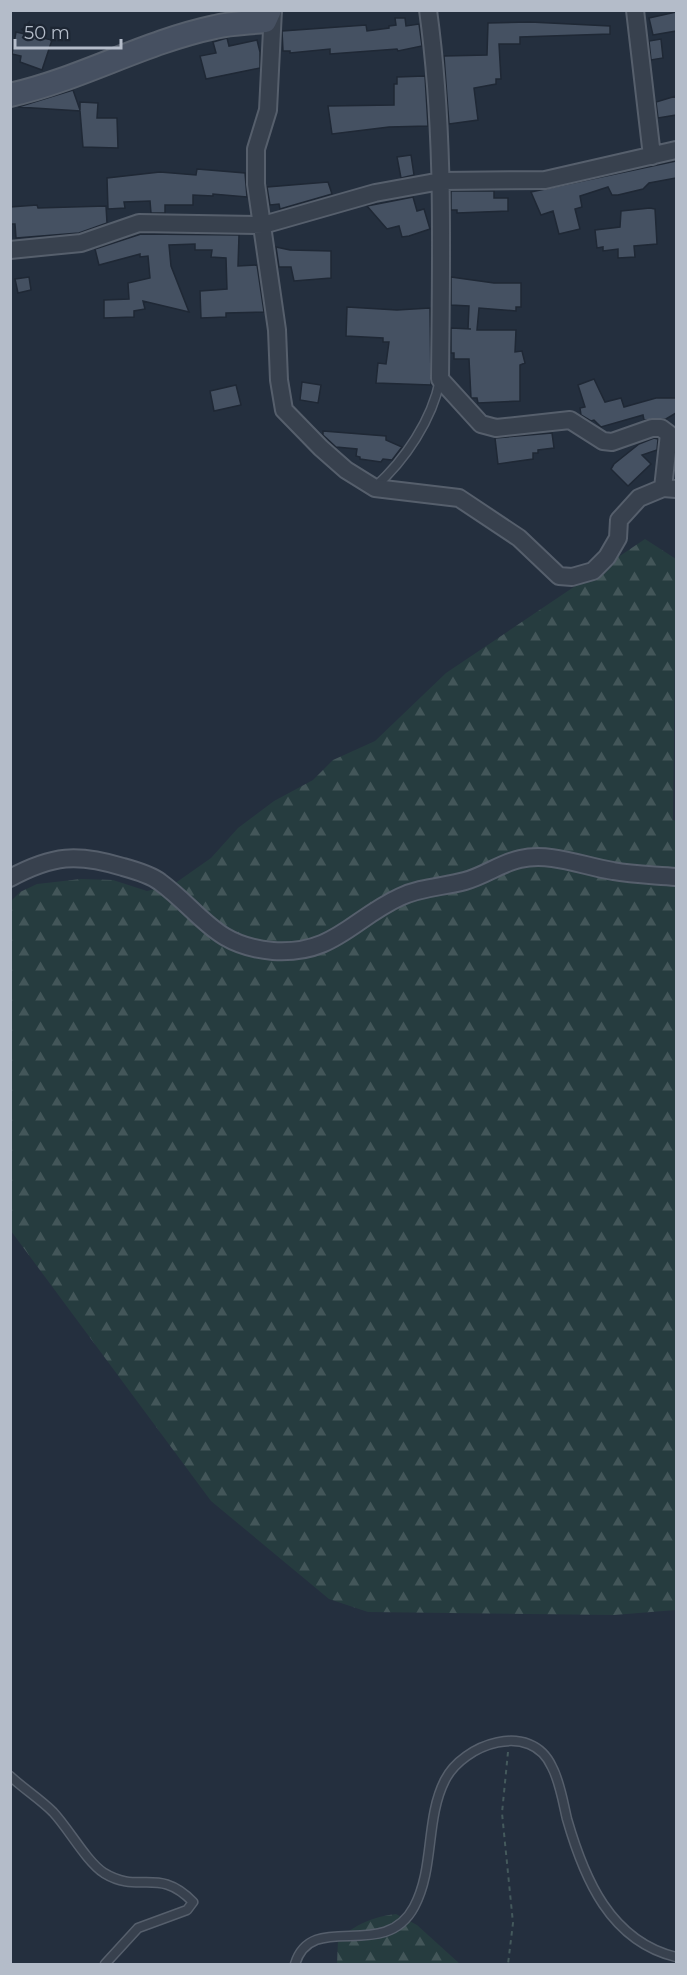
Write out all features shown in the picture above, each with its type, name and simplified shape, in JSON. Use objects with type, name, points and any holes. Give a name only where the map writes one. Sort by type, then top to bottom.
[{"type":"street","points":[[10,95],[48,86],[160,43],[214,27],[265,21],[271,10]]},
{"type":"street","points":[[271,10],[268,110],[256,149],[256,184],[277,330],[279,380],[284,410],[329,455],[375,488],[459,498],[519,538],[559,576],[572,577],[592,571],[608,557],[618,538],[619,519],[639,498],[670,489],[669,435],[661,428],[652,428],[612,442],[603,441],[570,420],[496,428],[481,424],[440,379],[441,181],[435,60],[428,10]]},
{"type":"street","points":[[634,10],[652,156]]},
{"type":"street","points":[[10,250],[81,243],[139,223],[262,225],[375,194],[441,181],[545,180],[676,150]]},
{"type":"street","points":[[10,878],[33,866],[65,857],[91,857],[158,880],[213,931],[240,944],[274,951],[313,948],[327,944],[398,898],[423,888],[466,881],[518,859],[542,856],[615,872],[676,877]]},
{"type":"lane","points":[[375,488],[396,468],[408,449],[437,396],[440,379]]},
{"type":"lane","points":[[295,1965],[298,1954],[309,1942],[324,1938],[389,1932],[406,1921],[421,1894],[437,1797],[445,1778],[456,1763],[475,1749],[491,1743],[510,1741],[529,1745],[552,1765],[589,1883],[606,1909],[624,1931],[651,1948],[676,1957]]},
{"type":"lane","points":[[10,1776],[52,1812],[100,1870],[115,1879],[131,1882],[162,1882],[178,1887],[193,1902],[187,1910],[138,1928],[105,1965]]},
{"type":"path","points":[[508,1965],[513,1923],[502,1812],[510,1741]]},
{"type":"green space","points":[[645,539],[676,559],[673,820],[676,821],[676,1610],[614,1615],[368,1612],[329,1599],[211,1501],[11,1231],[10,902],[20,892],[37,884],[81,879],[113,880],[147,891],[174,884],[211,858],[238,828],[274,801],[313,780],[333,760],[375,741],[446,673]]},
{"type":"green space","points":[[396,1914],[417,1925],[460,1964],[337,1964],[338,1939],[365,1922]]},
{"type":"building","points":[[676,12],[676,31],[653,35],[649,18]]},
{"type":"building","points":[[395,18],[405,18],[406,26],[419,24],[422,46],[398,51],[397,49],[330,54],[330,49],[290,53],[290,51],[283,51],[282,31],[366,25],[367,31],[396,25]]},
{"type":"building","points":[[530,22],[610,26],[610,34],[520,37],[520,44],[499,44],[501,79],[496,79],[496,84],[474,88],[478,120],[449,124],[444,56],[487,55],[488,23]]},
{"type":"building","points":[[16,32],[52,40],[42,70],[20,62],[21,56],[12,54]]},
{"type":"building","points":[[227,38],[229,46],[257,40],[260,68],[206,79],[200,56],[216,53],[213,42]]},
{"type":"building","points":[[661,39],[663,58],[651,60],[649,41]]},
{"type":"building","points":[[425,76],[428,126],[389,127],[332,134],[328,106],[394,105],[394,84],[397,84],[397,77]]},
{"type":"building","points":[[73,90],[80,110],[80,102],[98,103],[97,118],[117,118],[118,148],[83,147],[80,111],[18,107]]},
{"type":"building","points":[[676,96],[676,115],[658,118],[656,102]]},
{"type":"building","points":[[411,155],[414,175],[401,178],[397,157]]},
{"type":"building","points":[[676,161],[676,178],[649,183],[643,189],[618,195],[612,195],[608,187],[580,196],[582,207],[575,209],[580,229],[559,234],[553,211],[541,215],[531,192]]},
{"type":"building","points":[[197,169],[245,173],[247,197],[193,195],[193,205],[165,205],[165,213],[151,213],[150,201],[124,202],[125,208],[108,209],[107,178],[160,172],[196,175]]},
{"type":"building","points":[[328,182],[332,194],[280,209],[279,204],[270,205],[267,187]]},
{"type":"building","points":[[451,191],[494,191],[494,198],[508,198],[508,211],[457,213],[457,210],[451,210]]},
{"type":"building","points":[[413,197],[417,211],[424,209],[430,229],[409,236],[402,237],[399,226],[387,229],[367,206]]},
{"type":"building","points":[[37,205],[38,208],[106,206],[107,223],[79,233],[16,238],[15,224],[10,224],[10,207]]},
{"type":"building","points":[[655,209],[657,244],[634,246],[635,257],[618,258],[618,249],[603,251],[603,247],[597,248],[595,230],[620,227],[621,211]]},
{"type":"building","points":[[141,234],[239,235],[238,266],[257,265],[264,312],[226,313],[226,317],[201,318],[200,291],[227,289],[226,258],[211,257],[212,250],[195,250],[195,244],[169,245],[171,266],[189,312],[143,301],[145,309],[134,311],[134,317],[104,318],[104,300],[129,299],[128,283],[150,278],[148,256],[140,257],[140,254],[99,265],[95,249]]},
{"type":"building","points":[[276,247],[290,250],[331,251],[331,278],[294,281],[291,267],[279,267]]},
{"type":"building","points":[[29,277],[31,290],[18,293],[15,279]]},
{"type":"building","points":[[451,277],[494,283],[521,283],[521,307],[516,307],[516,311],[479,308],[477,330],[516,330],[515,352],[522,351],[525,363],[520,365],[520,401],[478,403],[477,398],[471,398],[469,359],[454,359],[454,353],[451,353],[451,328],[468,329],[469,306],[451,305]]},
{"type":"building","points":[[347,307],[397,310],[430,308],[431,385],[376,383],[378,363],[386,364],[389,342],[383,342],[383,338],[346,336]]},
{"type":"building","points":[[594,379],[605,402],[621,398],[624,407],[656,398],[676,398],[676,413],[666,419],[644,420],[643,415],[601,427],[594,420],[591,421],[581,415],[580,408],[585,407],[578,385]]},
{"type":"building","points":[[302,382],[321,385],[318,403],[300,400]]},
{"type":"building","points":[[236,385],[241,405],[214,411],[210,391]]},
{"type":"building","points":[[323,431],[386,436],[386,440],[402,447],[392,460],[383,459],[381,462],[360,459],[356,456],[357,449],[336,447],[323,435]]},
{"type":"building","points":[[552,433],[554,448],[538,450],[538,453],[533,453],[533,459],[498,464],[495,438]]},
{"type":"building","points":[[654,438],[658,439],[657,450],[642,455],[651,464],[628,486],[611,469],[639,444]]}]
